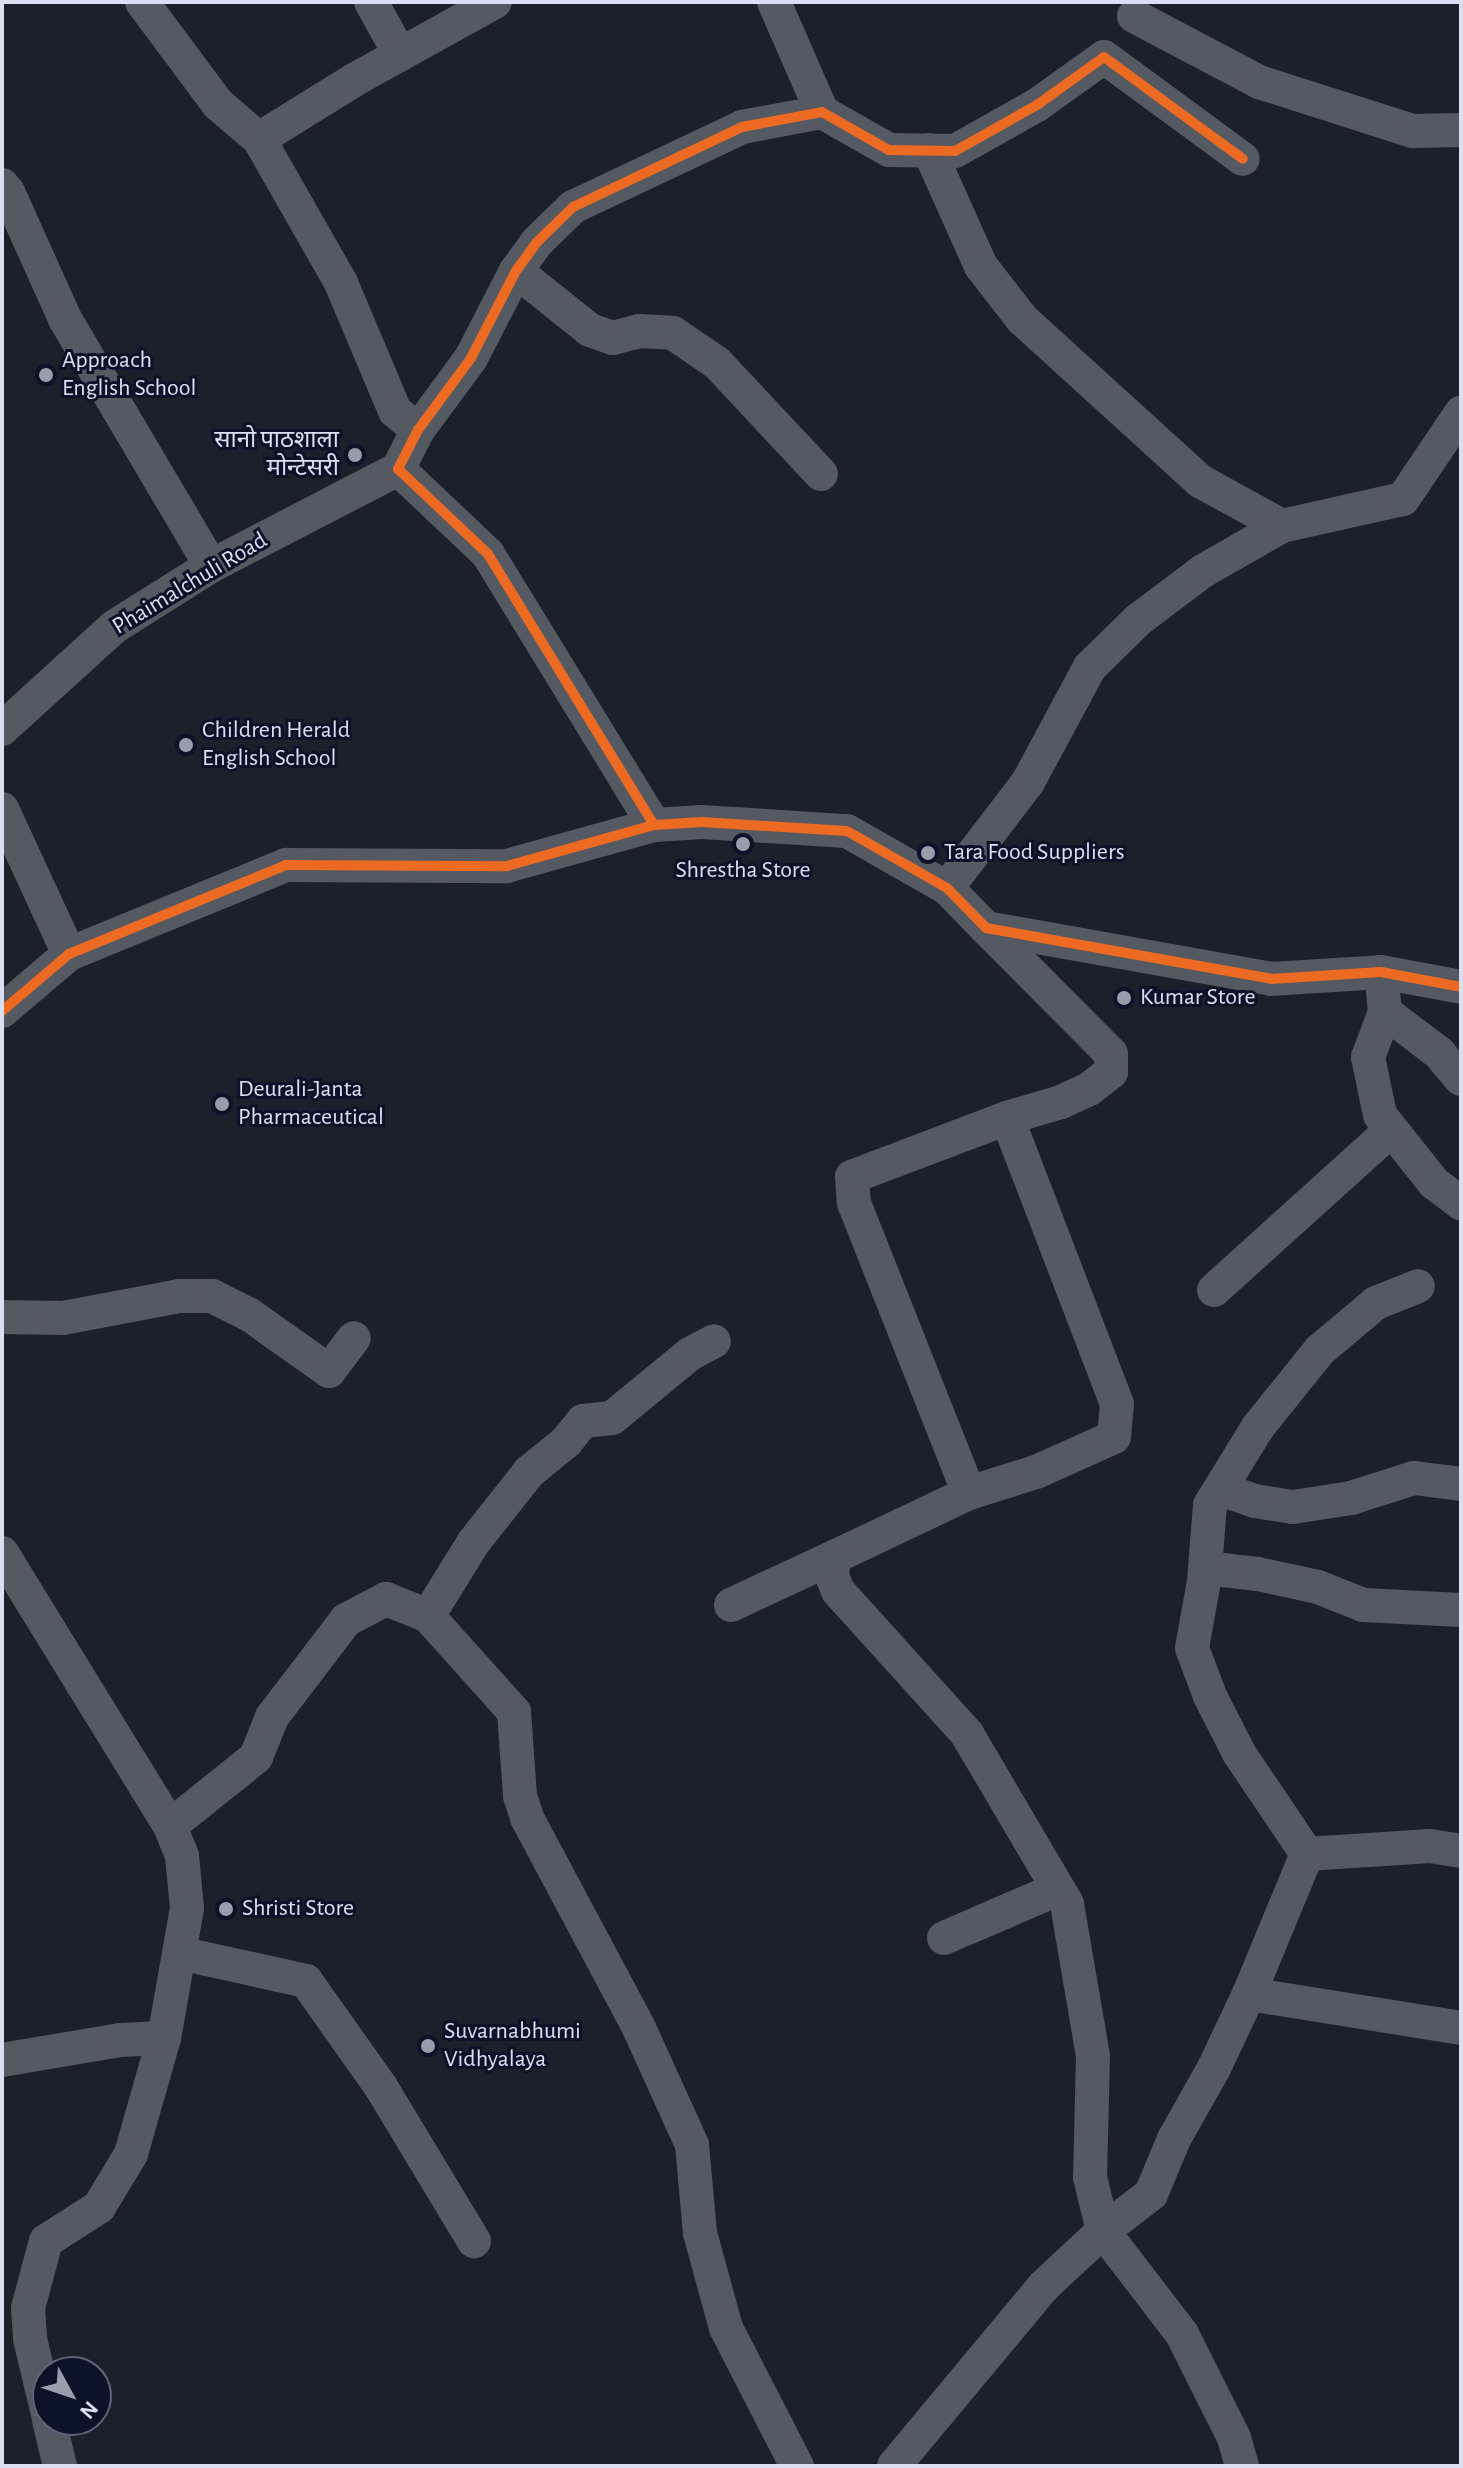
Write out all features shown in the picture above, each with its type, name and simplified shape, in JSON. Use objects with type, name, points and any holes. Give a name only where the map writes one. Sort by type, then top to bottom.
[{"type":"street","points":[[142,2],[218,104],[259,139],[341,283],[395,411],[418,430]]},
{"type":"street","points":[[371,2],[400,54]]},
{"type":"street","points":[[259,139],[400,54],[495,2]]},
{"type":"street","points":[[774,2],[822,112],[889,150],[955,151],[1037,105],[1104,57],[1138,9],[1259,82],[1413,131],[1461,130]]},
{"type":"street","points":[[1104,57],[1243,159]]},
{"type":"street","points":[[654,825],[488,554],[398,469],[418,430],[471,358],[516,271],[536,243],[573,207],[742,127],[822,112]]},
{"type":"street","points":[[929,150],[981,266],[1022,319],[1200,481],[1282,526]]},
{"type":"street","points":[[2,185],[65,319],[150,458],[211,566]]},
{"type":"street","points":[[516,271],[590,330],[613,338],[639,331],[673,333],[717,363],[821,474]]},
{"type":"street","points":[[947,888],[1028,782],[1090,667],[1138,620],[1203,571],[1282,526],[1403,499],[1461,413]]},
{"type":"street","name":"Phaimalchuli Road","points":[[2,729],[114,627],[211,566],[398,469]]},
{"type":"street","points":[[2,809],[69,954]]},
{"type":"street","points":[[2,1011],[69,954],[286,865],[507,866],[561,854],[654,825],[702,822],[847,831],[947,888],[1111,1054],[1111,1072],[1089,1089],[852,1177],[854,1203],[969,1493]]},
{"type":"street","points":[[986,928],[1271,979],[1381,972],[1461,987]]},
{"type":"street","points":[[1381,972],[1385,1012],[1368,1057],[1380,1115],[1434,1183],[1461,1203]]},
{"type":"street","points":[[1385,1012],[1439,1053],[1461,1079]]},
{"type":"street","points":[[731,1605],[969,1493],[1036,1472],[1114,1437],[1117,1404],[1007,1118]]},
{"type":"street","points":[[1214,1290],[1391,1130]]},
{"type":"street","points":[[1307,1854],[1239,1753],[1210,1696],[1192,1648],[1205,1568],[1210,1505],[1258,1427],[1320,1350],[1376,1303],[1418,1286]]},
{"type":"street","points":[[2,1317],[63,1318],[179,1296],[212,1296],[250,1315],[329,1371],[354,1338]]},
{"type":"street","points":[[428,1616],[473,1543],[529,1472],[583,1421],[612,1418],[690,1354],[714,1341]]},
{"type":"street","points":[[1220,1489],[1255,1501],[1293,1507],[1351,1498],[1414,1478],[1461,1484]]},
{"type":"street","points":[[2,1553],[170,1826],[182,1856],[187,1908],[164,2038],[131,2154],[99,2207],[46,2241],[16,2341],[32,2378]]},
{"type":"street","points":[[834,1557],[832,1576],[838,1591],[967,1734],[1067,1904],[1093,2056],[1090,2177],[1103,2231],[1182,2334],[1234,2438],[1242,2466]]},
{"type":"street","points":[[1205,1568],[1258,1574],[1318,1587],[1363,1605],[1461,1610]]},
{"type":"street","points":[[170,1826],[256,1757],[272,1717],[346,1620],[386,1599],[428,1616],[514,1712],[520,1796],[527,1818],[639,2028],[692,2145],[700,2233],[726,2328],[797,2466]]},
{"type":"street","points":[[1307,1854],[1430,1846],[1461,1851]]},
{"type":"street","points":[[894,2466],[1044,2286],[1103,2231],[1151,2194],[1174,2139],[1214,2068],[1249,1994],[1307,1854]]},
{"type":"street","points":[[944,1938],[1058,1889]]},
{"type":"street","points":[[179,1953],[306,1981],[381,2087],[474,2241]]},
{"type":"street","points":[[1249,1994],[1461,2028]]},
{"type":"street","points":[[2,2060],[120,2040],[164,2038]]},
{"type":"street","points":[[53,2436],[60,2466]]},
{"type":"cycle path","points":[[654,825],[488,554],[398,469],[418,430],[471,358],[516,271],[536,243],[573,207],[742,127],[822,112],[889,150],[955,151],[1037,105],[1104,57],[1243,159]]},
{"type":"cycle path","points":[[2,1011],[69,954],[286,865],[507,866],[654,825],[702,822],[847,831],[947,888],[986,928],[1271,979],[1381,972],[1461,987]]},
{"type":"place","name":"Approach English School","points":[[46,375]]},
{"type":"place","name":"सानो पाठशाला मोन्टेसरी","points":[[355,455]]},
{"type":"place","name":"Children Herald English School","points":[[186,745]]},
{"type":"place","name":"Shrestha Store","points":[[743,844]]},
{"type":"place","name":"Tara Food Suppliers","points":[[928,853]]},
{"type":"place","name":"Kumar Store","points":[[1124,998]]},
{"type":"place","name":"Deurali-Janta Pharmaceutical","points":[[222,1104]]},
{"type":"place","name":"Shristi Store","points":[[226,1909]]},
{"type":"place","name":"Suvarnabhumi Vidhyalaya","points":[[428,2046]]}]
